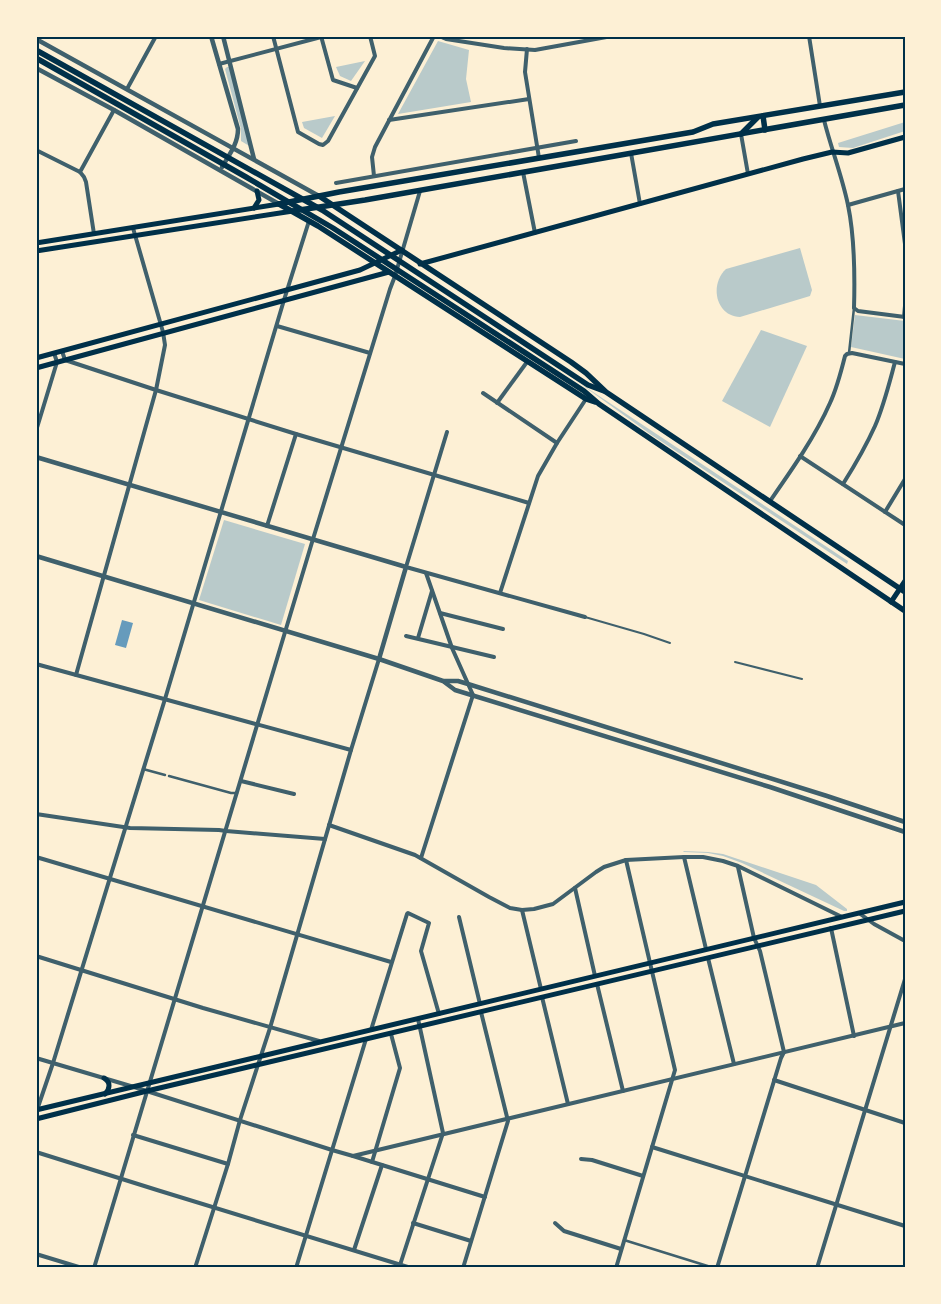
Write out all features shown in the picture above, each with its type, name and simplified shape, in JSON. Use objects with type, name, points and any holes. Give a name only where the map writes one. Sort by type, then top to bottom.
[{"type":"main road","points":[[36,50],[67,72],[334,228],[584,391],[599,404],[905,612]]},
{"type":"main road","points":[[36,58],[67,72],[322,210],[588,385],[606,392]]},
{"type":"main road","points":[[36,243],[279,204],[693,132],[713,124],[905,92]]},
{"type":"main road","points":[[36,252],[420,191],[905,105]]},
{"type":"main road","points":[[761,116],[765,130]]},
{"type":"main road","points":[[741,134],[761,116]]},
{"type":"main road","points":[[420,264],[832,152],[848,153],[905,137]]},
{"type":"main road","points":[[578,152],[580,162]]},
{"type":"main road","points":[[254,208],[259,200],[257,192]]},
{"type":"main road","points":[[319,196],[334,204],[420,264],[571,362],[606,392],[902,590]]},
{"type":"main road","points":[[279,204],[310,221],[586,399],[599,404]]},
{"type":"main road","points":[[36,358],[360,270],[402,250]]},
{"type":"main road","points":[[36,368],[389,272]]},
{"type":"main road","points":[[891,602],[902,590],[905,581]]},
{"type":"main road","points":[[36,1111],[905,902]]},
{"type":"main road","points":[[36,1118],[905,911]]},
{"type":"main road","points":[[104,1078],[108,1081],[109,1086],[105,1094]]},
{"type":"street","points":[[127,89],[156,36]]},
{"type":"street","points":[[212,36],[238,129],[234,148],[220,170]]},
{"type":"street","points":[[223,36],[254,159]]},
{"type":"street","points":[[273,36],[298,132],[323,145],[328,141],[375,56],[370,36]]},
{"type":"street","points":[[374,176],[373,152],[434,36]]},
{"type":"street","points":[[439,36],[446,39],[504,48],[535,50],[612,36]]},
{"type":"street","points":[[809,36],[820,106]]},
{"type":"street","points":[[896,38],[902,36]]},
{"type":"street","points":[[219,64],[323,37],[333,80],[357,88]]},
{"type":"street","points":[[36,39],[319,196]]},
{"type":"street","points":[[527,49],[525,72],[539,158]]},
{"type":"street","points":[[36,68],[279,204]]},
{"type":"street","points":[[389,120],[529,99]]},
{"type":"street","points":[[80,172],[114,110]]},
{"type":"street","points":[[770,501],[800,456],[830,404],[847,354],[854,308],[853,242],[848,205],[824,120]]},
{"type":"street","points":[[741,134],[748,174]]},
{"type":"street","points":[[336,183],[576,141]]},
{"type":"street","points":[[36,150],[80,172],[84,177],[94,234]]},
{"type":"street","points":[[631,153],[640,204]]},
{"type":"street","points":[[523,172],[535,233]]},
{"type":"street","points":[[848,205],[905,189]]},
{"type":"street","points":[[94,1268],[313,539],[420,191]]},
{"type":"street","points":[[898,191],[905,244]]},
{"type":"street","points":[[36,1111],[53,1063],[287,290],[310,221]]},
{"type":"street","points":[[76,675],[156,390],[164,345],[163,332],[133,228]]},
{"type":"street","points":[[854,308],[858,311],[904,317],[905,306]]},
{"type":"street","points":[[277,326],[370,353]]},
{"type":"street","points":[[62,351],[65,360],[156,390],[296,434],[529,503]]},
{"type":"street","points":[[36,431],[57,362],[54,353]]},
{"type":"street","points":[[847,354],[905,364]]},
{"type":"street","points":[[497,402],[528,362]]},
{"type":"street","points":[[843,484],[875,426],[887,394],[895,362]]},
{"type":"street","points":[[483,393],[557,443]]},
{"type":"street","points":[[500,593],[538,476],[586,399]]},
{"type":"street","points":[[195,1268],[240,1120],[259,1065],[351,750],[448,432]]},
{"type":"street","points":[[267,526],[296,434]]},
{"type":"street","points":[[800,456],[905,525]]},
{"type":"street","points":[[36,457],[426,573],[584,617]]},
{"type":"street","points":[[885,512],[905,479]]},
{"type":"street","points":[[36,556],[379,659],[443,681],[455,690],[905,832]]},
{"type":"street","points":[[421,858],[473,695],[452,648],[426,573]]},
{"type":"street","points":[[418,638],[432,591]]},
{"type":"street","points":[[440,613],[502,629]]},
{"type":"street","points":[[406,636],[494,657]]},
{"type":"street","points":[[36,664],[351,750]]},
{"type":"street","points":[[443,681],[458,681],[468,684],[828,796],[905,822]]},
{"type":"street","points":[[515,708],[517,699]]},
{"type":"street","points":[[555,721],[557,712]]},
{"type":"street","points":[[587,731],[589,722]]},
{"type":"street","points":[[696,765],[700,756]]},
{"type":"street","points":[[734,777],[737,768]]},
{"type":"street","points":[[142,769],[237,793]]},
{"type":"street","points":[[241,781],[294,794]]},
{"type":"street","points":[[36,814],[124,827],[219,830],[325,839]]},
{"type":"street","points":[[329,825],[421,858],[510,908],[534,909],[553,904],[604,867],[626,860],[703,857],[738,866],[842,917]]},
{"type":"street","points":[[36,857],[392,962]]},
{"type":"street","points":[[684,857],[706,949]]},
{"type":"street","points":[[616,1268],[675,1070],[626,860]]},
{"type":"street","points":[[624,1240],[716,1268],[784,1052],[758,946],[754,938],[738,866]]},
{"type":"street","points":[[574,888],[595,976]]},
{"type":"street","points":[[522,910],[541,989]]},
{"type":"street","points":[[371,1030],[408,913],[429,922],[421,951],[438,1014]]},
{"type":"street","points":[[859,913],[905,941]]},
{"type":"street","points":[[459,917],[480,1004]]},
{"type":"street","points":[[831,928],[854,1036]]},
{"type":"street","points":[[36,956],[270,1028],[322,1042]]},
{"type":"street","points":[[708,958],[734,1064]]},
{"type":"street","points":[[818,1268],[905,979]]},
{"type":"street","points":[[597,984],[623,1091]]},
{"type":"street","points":[[542,997],[568,1104]]},
{"type":"street","points":[[463,1268],[508,1125],[481,1012]]},
{"type":"street","points":[[400,1266],[443,1133],[418,1019]]},
{"type":"street","points":[[353,1156],[890,1026],[905,1024]]},
{"type":"street","points":[[372,1162],[400,1068],[391,1034]]},
{"type":"street","points":[[296,1268],[366,1039]]},
{"type":"street","points":[[36,1058],[485,1197]]},
{"type":"street","points":[[774,1080],[905,1124]]},
{"type":"street","points":[[133,1136],[228,1164]]},
{"type":"street","points":[[652,1147],[905,1226]]},
{"type":"street","points":[[36,1152],[411,1268]]},
{"type":"street","points":[[581,1159],[592,1160],[643,1176]]},
{"type":"street","points":[[354,1250],[382,1165]]},
{"type":"street","points":[[413,1223],[472,1241]]},
{"type":"street","points":[[555,1223],[564,1231],[621,1249]]},
{"type":"street","points":[[36,1254],[82,1268]]},
{"type":"lane","points":[[584,617],[670,643]]},
{"type":"lane","points":[[735,662],[802,679]]},
{"type":"shaded area","points":[[438,41],[469,50],[466,79],[471,102],[398,114]]},
{"type":"shaded area","points":[[365,61],[351,81],[340,76],[336,67]]},
{"type":"shaded area","points":[[229,67],[251,147],[241,141],[241,129],[225,69]]},
{"type":"shaded area","points":[[335,116],[322,138],[304,128],[302,122]]},
{"type":"shaded area","points":[[905,122],[905,131],[853,148],[839,147],[838,143]]},
{"type":"shaded area","points":[[800,248],[812,290],[810,296],[740,317],[725,311],[721,306],[718,299],[718,283],[726,269]]},
{"type":"shaded area","points":[[855,315],[905,321],[905,359],[851,347]]},
{"type":"shaded area","points":[[761,330],[807,346],[770,427],[722,401]]},
{"type":"shaded area","points":[[578,382],[848,561],[847,564],[650,434]]},
{"type":"shaded area","points":[[224,520],[305,544],[281,625],[199,600]]},
{"type":"shaded area","points":[[683,851],[723,854],[816,885],[847,909],[847,911],[723,856]]},
{"type":"water","points":[[122,620],[133,623],[126,648],[115,645]]}]
